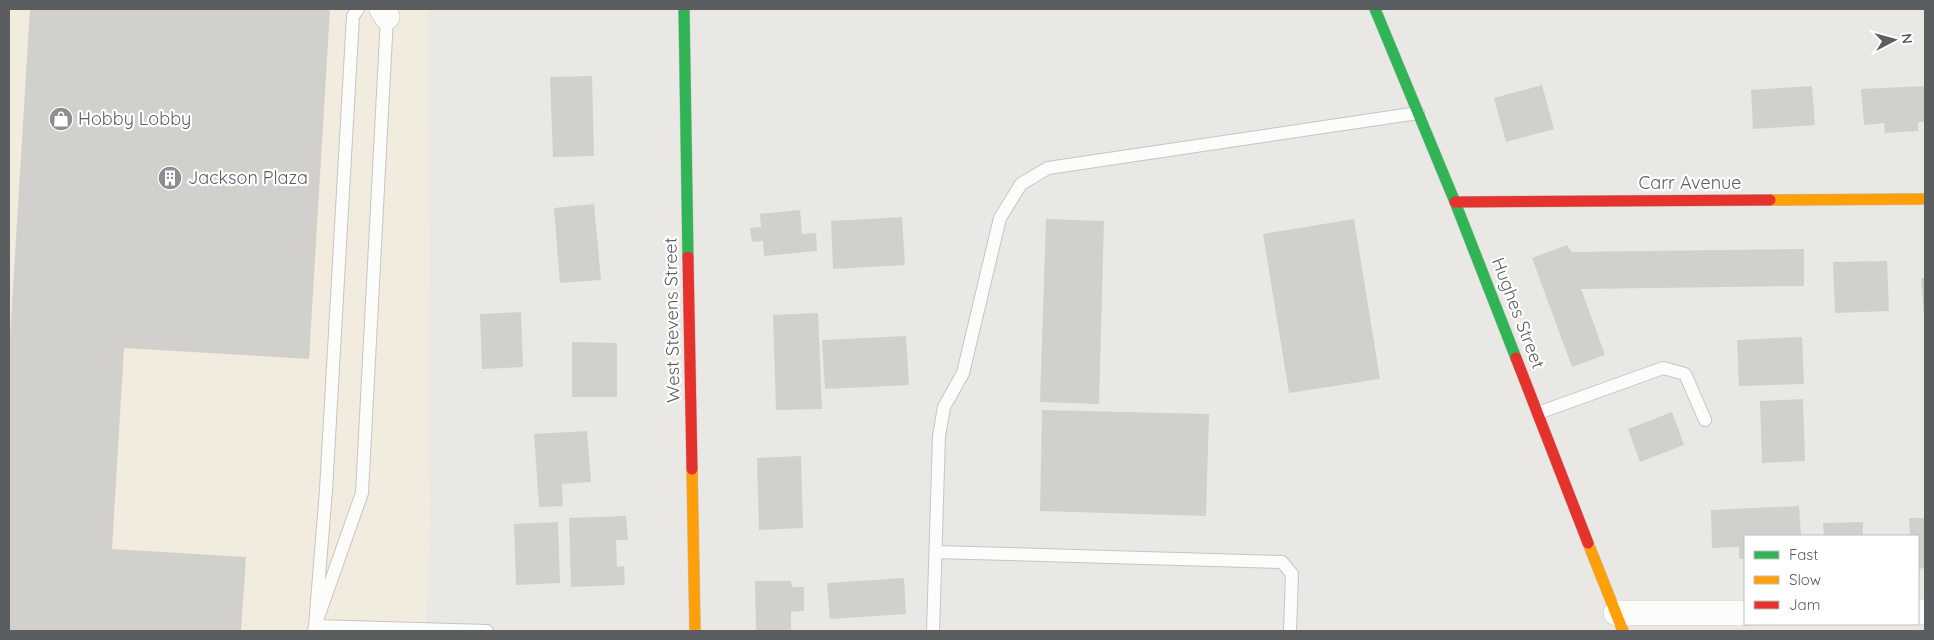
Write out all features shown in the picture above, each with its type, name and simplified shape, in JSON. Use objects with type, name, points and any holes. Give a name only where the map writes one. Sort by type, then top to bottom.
[{"type":"street","name":"West Stevens Street","points":[[684,9],[695,631]]},
{"type":"street","name":"Hughes Street","points":[[1375,9],[1455,202],[1620,622]]},
{"type":"street","name":"Carr Avenue","points":[[1455,202],[1925,199]]},
{"type":"street","points":[[1620,622],[1744,613]]},
{"type":"lane","points":[[315,629],[326,490],[356,12]]},
{"type":"lane","points":[[315,629],[362,493],[384,13]]},
{"type":"lane","points":[[933,631],[939,436],[944,407],[962,373],[1000,218],[1021,184],[1048,168],[1418,113]]},
{"type":"lane","points":[[1538,413],[1663,368],[1685,374],[1705,420]]},
{"type":"lane","points":[[936,552],[1282,562],[1292,574],[1290,631]]},
{"type":"lane","points":[[315,629],[487,631]]},
{"type":"shaded area","points":[[9,9],[428,9],[430,520],[426,631],[9,631]]},
{"type":"building","name":"Jackson Plaza","points":[[30,9],[330,9],[309,359],[124,348],[112,549],[246,557],[241,631],[9,631],[9,353]]},
{"type":"building","points":[[592,76],[594,156],[553,157],[550,77]]},
{"type":"building","points":[[1542,85],[1554,129],[1506,142],[1494,98]]},
{"type":"building","points":[[1812,86],[1815,125],[1753,129],[1751,90]]},
{"type":"building","points":[[1925,86],[1925,122],[1918,122],[1918,131],[1885,133],[1884,123],[1864,125],[1861,89]]},
{"type":"building","points":[[594,204],[601,280],[560,283],[554,208]]},
{"type":"building","points":[[800,210],[802,234],[816,233],[817,251],[764,256],[763,241],[752,242],[750,228],[761,227],[760,214]]},
{"type":"building","points":[[902,217],[905,265],[833,269],[831,221]]},
{"type":"building","points":[[1046,219],[1104,221],[1099,404],[1040,402]]},
{"type":"building","points":[[1354,219],[1380,379],[1289,393],[1263,234]]},
{"type":"building","points":[[1567,245],[1572,252],[1804,249],[1804,286],[1581,289],[1605,355],[1572,367],[1532,258]]},
{"type":"building","points":[[1887,261],[1889,311],[1835,313],[1833,262]]},
{"type":"building","points":[[1921,278],[1925,278],[1925,317],[1924,317]]},
{"type":"building","points":[[521,312],[523,367],[482,369],[480,314]]},
{"type":"building","points":[[818,313],[822,409],[776,410],[773,315]]},
{"type":"building","points":[[906,336],[909,385],[825,389],[822,340]]},
{"type":"building","points":[[1802,337],[1804,384],[1739,386],[1737,340]]},
{"type":"building","points":[[572,342],[617,343],[617,397],[572,397]]},
{"type":"building","points":[[1803,399],[1805,461],[1762,463],[1760,401]]},
{"type":"building","points":[[1042,410],[1209,414],[1206,516],[1040,511]]},
{"type":"building","points":[[1672,412],[1684,445],[1640,462],[1628,429]]},
{"type":"building","points":[[587,431],[591,482],[562,484],[563,506],[539,507],[534,434]]},
{"type":"building","points":[[801,456],[803,528],[759,530],[757,458]]},
{"type":"building","points":[[1799,506],[1801,535],[1744,535],[1744,559],[1739,559],[1739,547],[1712,548],[1711,510]]},
{"type":"building","points":[[626,516],[628,540],[616,540],[617,567],[624,566],[625,585],[571,587],[569,518]]},
{"type":"building","points":[[1909,518],[1925,518],[1925,568],[1919,569],[1919,535],[1910,535]]},
{"type":"building","points":[[558,522],[560,583],[516,585],[514,524]]},
{"type":"building","points":[[1863,522],[1863,535],[1824,535],[1823,523]]},
{"type":"building","points":[[904,578],[906,614],[830,619],[827,583]]},
{"type":"building","points":[[755,581],[791,581],[792,587],[804,587],[804,611],[791,612],[791,631],[756,631]]},
{"type":"traffic: fast","points":[[684,9],[688,257]]},
{"type":"traffic: fast","points":[[1375,9],[1455,202],[1516,358]]},
{"type":"traffic: slow","points":[[1770,200],[1925,199]]},
{"type":"traffic: slow","points":[[692,469],[695,631]]},
{"type":"traffic: slow","points":[[1588,543],[1623,631]]},
{"type":"traffic: jam","points":[[1455,202],[1770,200]]},
{"type":"traffic: jam","points":[[688,257],[692,469]]},
{"type":"traffic: jam","points":[[1516,358],[1588,543]]},
{"type":"place","name":"Hobby Lobby","points":[[61,119]]},
{"type":"place","name":"Jackson Plaza","points":[[170,178]]}]
